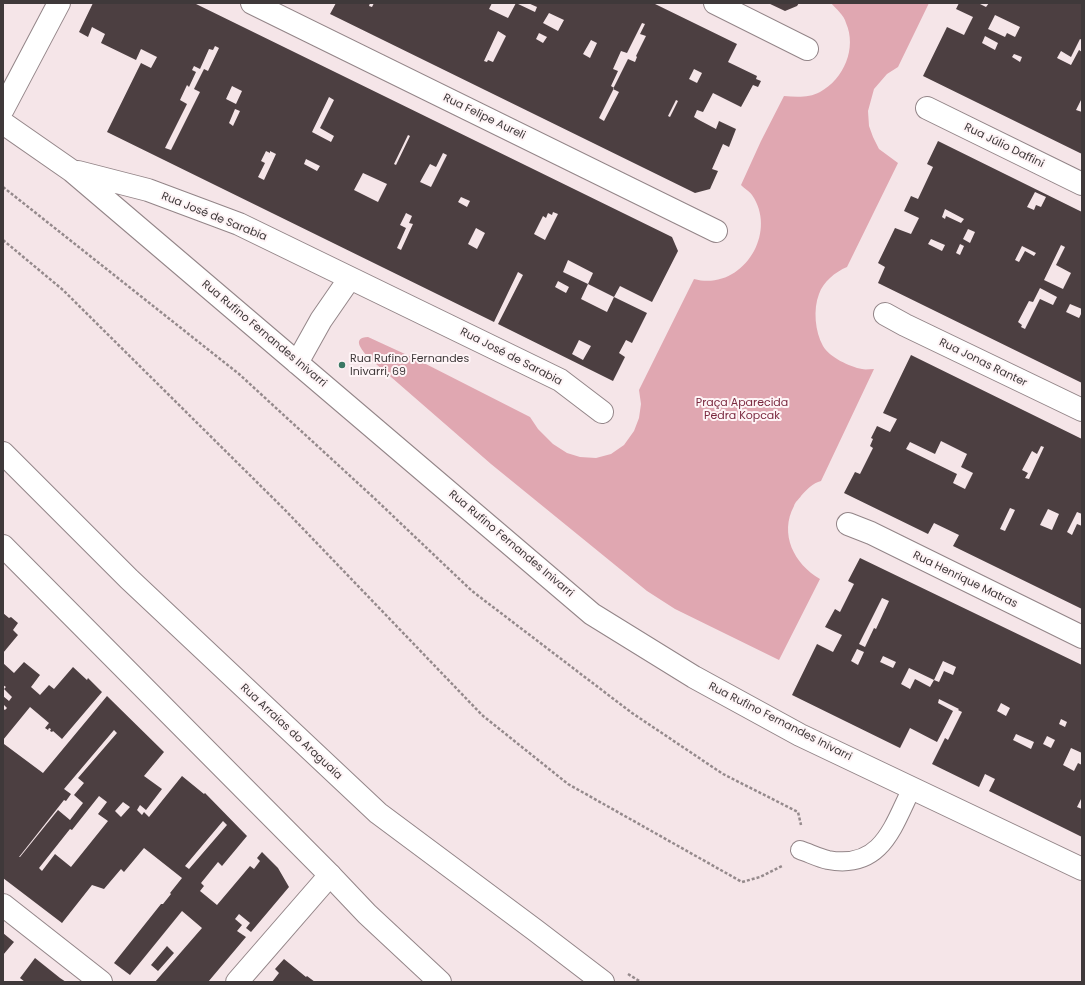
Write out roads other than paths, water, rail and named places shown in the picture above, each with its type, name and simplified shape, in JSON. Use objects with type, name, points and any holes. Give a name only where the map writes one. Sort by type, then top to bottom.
[{"type":"street","points":[[3,109],[59,3]]},
{"type":"street","name":"Rua Felipe Aureli","points":[[252,3],[716,231]]},
{"type":"street","points":[[715,3],[807,49]]},
{"type":"street","name":"Rua Júlio Daffini","points":[[927,108],[1082,184]]},
{"type":"street","name":"Rua Rufino Fernandes Inivarri","points":[[3,123],[72,170],[592,614],[694,677],[800,735],[1082,868]]},
{"type":"street","name":"Rua José de Sarabia","points":[[72,170],[148,190],[239,224],[560,380],[602,412]]},
{"type":"street","points":[[297,362],[321,320],[350,278]]},
{"type":"street","name":"Rua Jonas Ranter","points":[[885,314],[1082,410]]},
{"type":"street","name":"Rua Arraias do Araguaia","points":[[3,453],[130,579],[378,813],[603,982]]},
{"type":"street","name":"Rua Henrique Matras","points":[[848,524],[871,533],[1082,637]]},
{"type":"street","points":[[3,546],[367,914],[440,982]]},
{"type":"street","points":[[237,982],[330,875]]},
{"type":"street","points":[[3,905],[101,982]]},
{"type":"lane","points":[[800,850],[828,860],[853,862],[873,853],[887,839],[912,788]]},
{"type":"place","name":"Rua Rufino Fernandes Inivarri, 69","points":[[342,365]]},
{"type":"park label","name":"Praça Aparecida Pedra Kopcak","points":[[742,409]]}]
